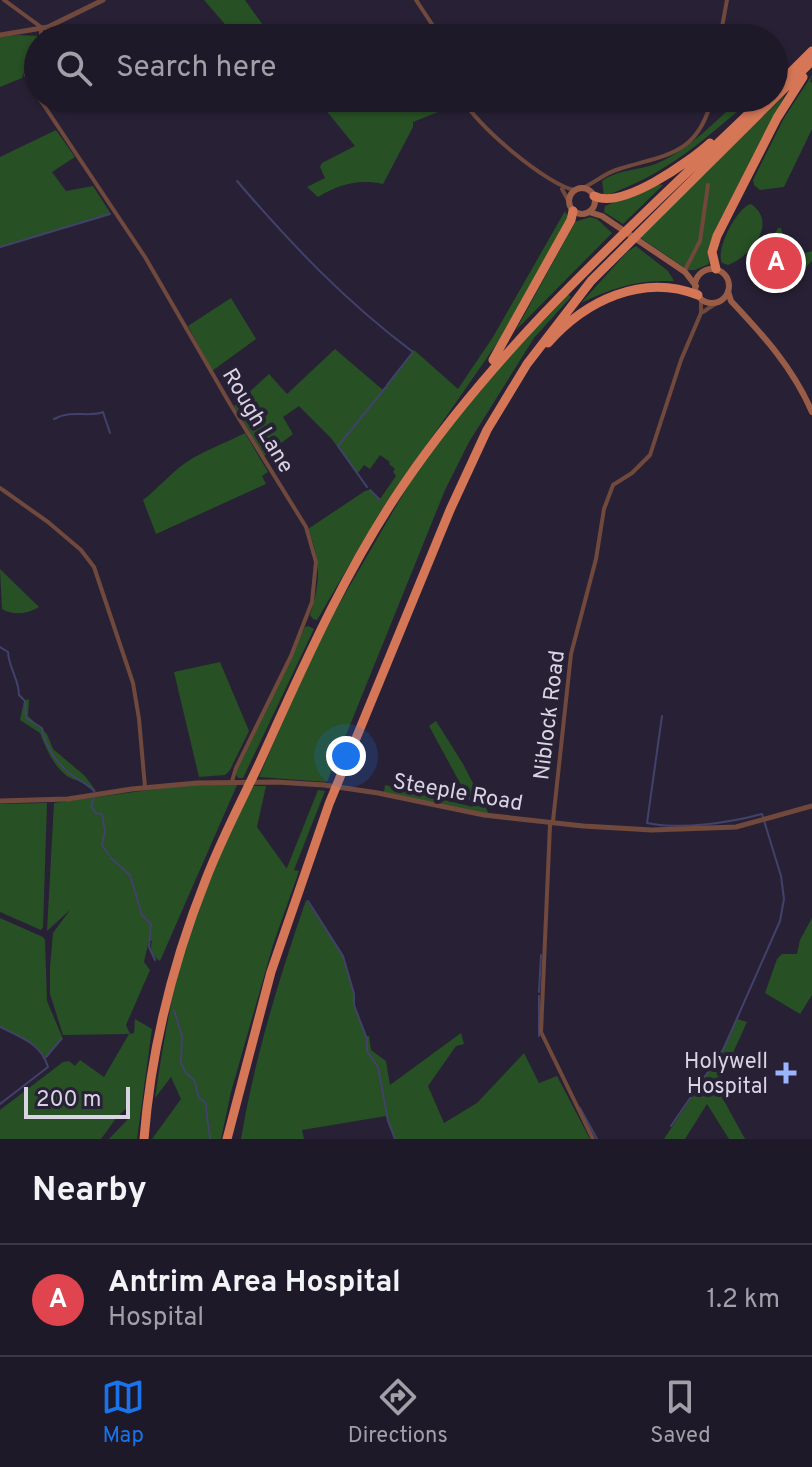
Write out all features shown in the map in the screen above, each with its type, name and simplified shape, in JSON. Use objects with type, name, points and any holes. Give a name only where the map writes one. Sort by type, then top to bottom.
[{"type":"highway","points":[[788,75],[812,51]]},
{"type":"highway","points":[[788,99],[812,62]]},
{"type":"highway","points":[[788,86],[812,62]]},
{"type":"highway","points":[[593,198],[609,199],[670,173],[747,112]]},
{"type":"highway","points":[[464,402],[553,302],[750,112]]},
{"type":"highway","points":[[227,1139],[271,972],[329,804],[461,485],[507,396],[545,339],[591,281],[762,112]]},
{"type":"highway","points":[[716,269],[712,252],[717,236],[781,112]]},
{"type":"highway","points":[[144,1139],[152,1068],[174,975],[206,877],[244,793],[355,564],[403,485],[505,342],[571,220],[571,206]]},
{"type":"highway","points":[[507,396],[563,327],[598,302],[620,293],[648,288],[698,293]]},
{"type":"main road","points":[[602,216],[593,198],[578,189],[571,206],[580,214],[589,212],[602,216],[684,272],[708,302],[731,301]]},
{"type":"main road","points":[[589,212],[593,198]]},
{"type":"main road","points":[[684,272],[701,273],[716,269],[726,276],[731,301],[782,357],[812,412]]},
{"type":"main road","points":[[698,293],[701,273]]},
{"type":"main road","points":[[720,301],[728,291]]},
{"type":"street","points":[[4,0],[35,24]]},
{"type":"street","points":[[53,24],[103,0]]},
{"type":"street","points":[[416,0],[432,24]]},
{"type":"street","points":[[723,24],[727,0]]},
{"type":"street","points":[[0,35],[24,32]]},
{"type":"street","name":"Rough Lane","points":[[48,112],[145,257],[306,527],[313,545],[316,577],[311,608],[232,781]]},
{"type":"street","points":[[470,112],[509,148],[561,187],[571,206]]},
{"type":"street","points":[[561,187],[578,189],[594,184],[611,171],[657,160],[679,149],[697,131],[706,112]]},
{"type":"street","points":[[593,198],[594,184]]},
{"type":"street","points":[[684,272],[700,241],[708,185]]},
{"type":"street","name":"Niblock Road","points":[[593,1139],[541,1032],[552,823],[571,654],[596,559],[604,509],[613,485],[632,473],[650,455],[681,360],[701,313],[698,293]]},
{"type":"street","points":[[701,313],[720,301]]},
{"type":"street","points":[[0,488],[48,522],[81,550],[94,567],[133,683],[145,787]]},
{"type":"street","name":"Steeple Road","points":[[0,801],[68,799],[145,787],[232,781],[324,785],[484,815],[552,823],[694,830],[726,828],[812,806]]},
{"type":"green space","points":[[204,0],[245,0],[262,24],[225,24]]},
{"type":"green space","points":[[24,35],[22,78],[0,87],[0,37]]},
{"type":"green space","points":[[812,75],[812,129],[784,187],[760,190],[753,180],[788,112]]},
{"type":"green space","points":[[327,112],[438,112],[413,122],[383,184],[349,184],[318,197],[307,187],[325,178],[320,167],[322,163],[355,146]]},
{"type":"green space","points":[[726,112],[737,112],[665,167],[604,196],[602,181],[655,164],[694,140]]},
{"type":"green space","points":[[767,112],[776,112],[716,228],[708,249],[709,264],[688,270],[638,236]]},
{"type":"green space","points":[[56,130],[75,157],[52,172],[66,191],[93,186],[111,214],[0,248],[0,157]]},
{"type":"green space","points":[[657,184],[663,185],[623,224],[604,212],[605,206]]},
{"type":"green space","points":[[751,204],[762,220],[758,239],[736,261],[728,265],[722,263],[724,239],[740,213]]},
{"type":"green space","points":[[565,211],[568,217],[563,227],[500,339],[382,509],[317,620],[313,619],[310,615],[318,572],[308,529],[365,491],[370,490],[380,499],[396,476],[393,472],[395,469],[380,455],[370,469],[364,465],[357,474],[331,438],[299,406],[283,417],[293,434],[264,456],[234,406],[269,374],[287,394],[335,349],[383,390],[414,350],[458,389],[493,337]]},
{"type":"green space","points":[[590,217],[597,219],[612,233],[516,330],[575,222]]},
{"type":"green space","points":[[778,228],[781,228],[784,243],[794,256],[812,251],[812,261],[793,280],[780,272],[766,249]]},
{"type":"green space","points":[[636,246],[668,271],[674,281],[626,286],[581,303],[627,252]]},
{"type":"green space","points":[[567,293],[571,297],[534,338],[469,442],[445,490],[327,782],[259,777],[317,642],[413,477],[456,417]]},
{"type":"green space","points":[[231,298],[256,339],[212,371],[188,326]]},
{"type":"green space","points":[[245,433],[268,472],[262,476],[266,484],[156,534],[143,500],[186,462]]},
{"type":"green space","points":[[0,569],[39,607],[20,613],[2,609]]},
{"type":"green space","points":[[308,626],[314,629],[243,778],[238,778],[235,773]]},
{"type":"green space","points":[[220,662],[249,731],[225,775],[199,777],[174,672]]},
{"type":"green space","points":[[29,699],[28,716],[47,734],[53,749],[85,776],[96,791],[58,768],[40,733],[20,720],[24,701]]},
{"type":"green space","points":[[436,721],[489,814],[384,792],[385,785],[473,807],[429,726]]},
{"type":"green space","points":[[200,783],[237,785],[160,961],[152,952],[152,941],[149,940],[144,962],[150,970],[126,1025],[130,1034],[134,1033],[135,1019],[152,1029],[137,1139],[109,1139],[128,1119],[130,1105],[101,1139],[0,1139],[0,1110],[63,1062],[69,1061],[75,1066],[80,1060],[104,1077],[129,1034],[63,1035],[50,994],[50,967],[53,933],[70,910],[47,931],[54,803]]},
{"type":"green space","points":[[252,786],[266,786],[257,827],[287,869],[318,790],[325,791],[294,870],[299,871],[273,945],[231,1092],[221,1139],[152,1139],[181,1099],[171,1077],[155,1098],[179,967],[206,887]]},
{"type":"green space","points":[[47,803],[41,930],[0,912],[0,804]]},
{"type":"green space","points":[[306,900],[343,956],[354,994],[354,1005],[366,1036],[369,1036],[371,1050],[386,1061],[390,1085],[461,1033],[464,1044],[456,1046],[428,1086],[444,1123],[477,1103],[524,1053],[539,1083],[557,1076],[590,1139],[395,1139],[386,1116],[302,1130],[304,1139],[241,1139],[269,1018]]},
{"type":"green space","points":[[0,918],[45,940],[47,1001],[63,1039],[46,1058],[37,1047],[0,1027]]},
{"type":"green space","points":[[812,918],[812,995],[800,1014],[765,993],[777,959],[782,954],[797,954],[800,940]]},
{"type":"green space","points":[[737,1019],[747,1022],[717,1088],[745,1139],[729,1139],[707,1104],[685,1139],[664,1139],[712,1066]]},
{"type":"waterway","points":[[237,181],[320,271],[413,352],[387,385]]},
{"type":"waterway","points":[[0,247],[110,214]]},
{"type":"waterway","points":[[367,487],[338,446],[386,387]]},
{"type":"waterway","points":[[54,419],[103,412],[110,433]]},
{"type":"waterway","points":[[370,490],[380,500]]},
{"type":"waterway","points":[[0,647],[8,652],[19,695],[25,701],[26,718],[42,728],[49,749],[62,767],[94,791]]},
{"type":"waterway","points":[[662,716],[647,823],[675,826],[704,824],[762,814],[781,876],[784,899],[780,921],[723,1050],[671,1126]]},
{"type":"waterway","points":[[94,798],[91,807],[102,814],[105,830],[102,845],[109,855]]},
{"type":"waterway","points":[[111,858],[130,875],[142,915],[151,924],[149,947],[155,960]]},
{"type":"waterway","points":[[308,901],[343,956],[354,994],[354,1005],[367,1039],[367,1051],[378,1067],[388,1121],[395,1139]]},
{"type":"waterway","points":[[539,992],[541,955]]},
{"type":"waterway","points":[[539,996],[539,1036]]},
{"type":"waterway","points":[[174,1010],[182,1036],[181,1063],[194,1080],[199,1098],[206,1103],[210,1139]]},
{"type":"waterway","points":[[0,1027],[35,1046],[48,1067],[0,1104]]},
{"type":"waterway","points":[[46,1057],[61,1039]]},
{"type":"waterway","points":[[580,1108],[597,1139]]},
{"type":"place","name":"Antrim Area Hospital","points":[[776,263]]},
{"type":"place","name":"Holywell Hospital","points":[[786,1073]]}]
